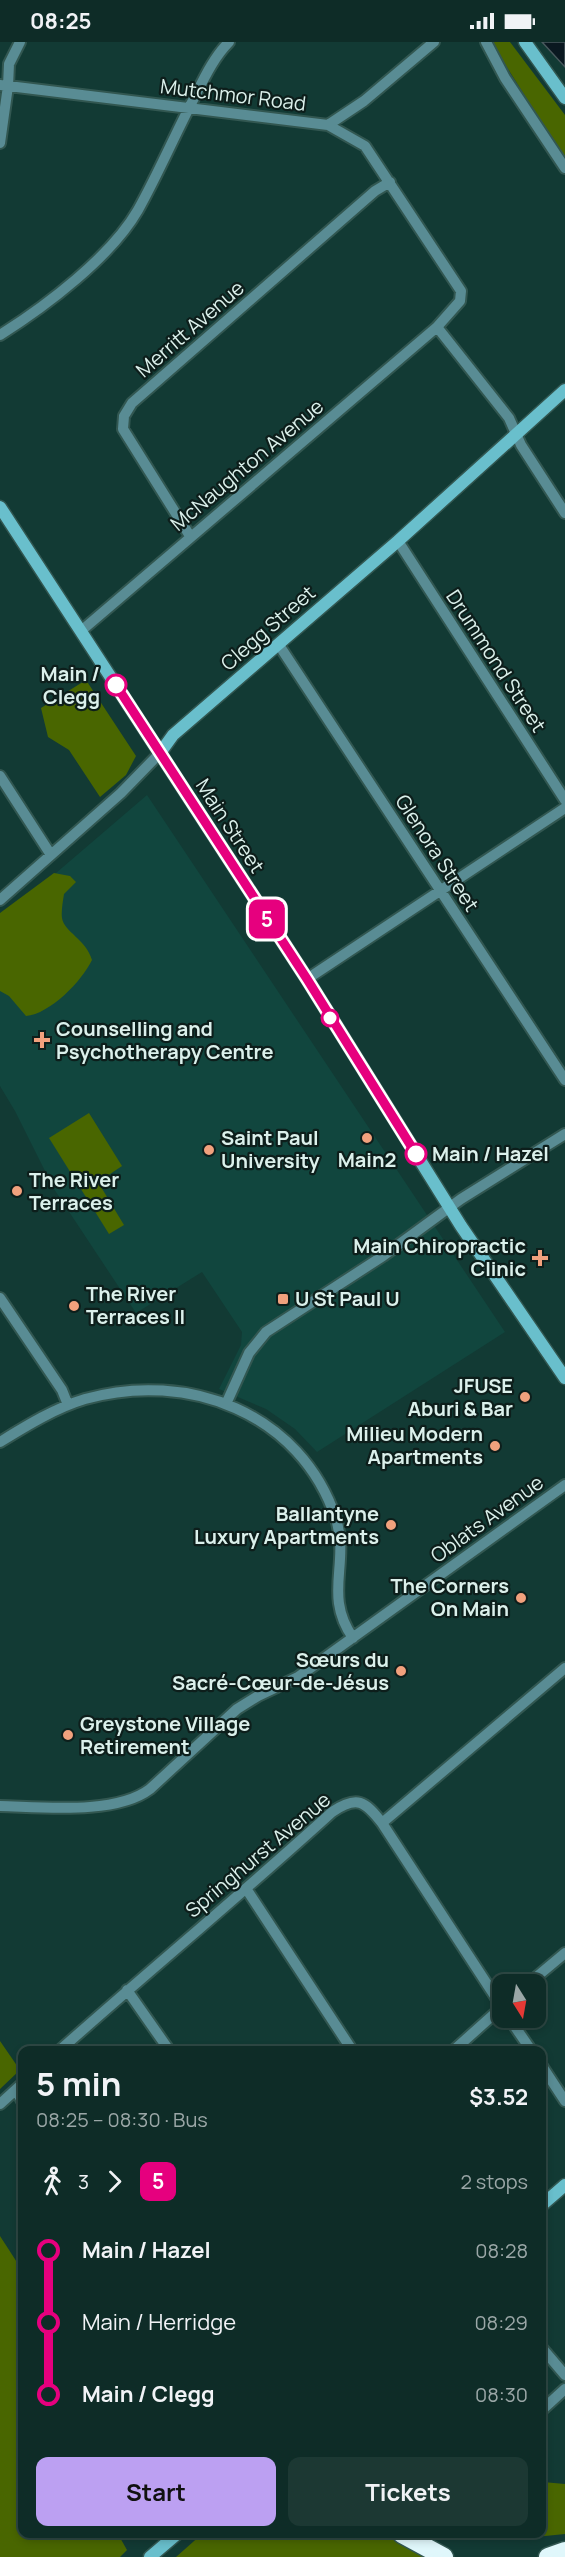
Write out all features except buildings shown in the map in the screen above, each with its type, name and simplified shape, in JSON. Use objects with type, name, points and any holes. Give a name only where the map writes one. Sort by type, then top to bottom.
[{"type":"highway","points":[[409,2538],[444,2557]]},
{"type":"highway","points":[[548,2557],[565,2551]]},
{"type":"main road","points":[[525,42],[565,98]]},
{"type":"main road","name":"Clegg Street","points":[[160,753],[173,735],[398,541],[565,390]]},
{"type":"main road","name":"Main Street","points":[[0,507],[307,979],[450,1208],[565,1378]]},
{"type":"main road","points":[[546,2202],[565,2185]]},
{"type":"main road","points":[[150,2557],[172,2538]]},
{"type":"street","points":[[0,143],[4,86],[9,64],[20,42]]},
{"type":"street","points":[[0,335],[35,311],[98,259],[113,243],[136,213],[200,85],[229,42]]},
{"type":"street","name":"Mutchmor Road","points":[[4,86],[327,125],[364,101],[434,42]]},
{"type":"street","points":[[486,42],[505,78],[565,168]]},
{"type":"street","name":"McNaughton Avenue","points":[[81,631],[99,619],[190,536],[436,327],[460,301],[460,291],[365,146],[327,125]]},
{"type":"street","name":"Merritt Avenue","points":[[190,536],[123,429],[124,417],[132,403],[375,191],[390,182]]},
{"type":"street","points":[[436,327],[509,418],[515,433],[565,513]]},
{"type":"street","name":"Drummond Street","points":[[398,541],[565,800]]},
{"type":"street","name":"Glenora Street","points":[[279,645],[565,1080]]},
{"type":"street","name":"Clegg Street","points":[[0,900],[121,793],[160,753]]},
{"type":"street","points":[[0,776],[51,855]]},
{"type":"street","points":[[307,979],[565,808]]},
{"type":"street","points":[[226,1404],[249,1353],[266,1332],[565,1134]]},
{"type":"street","points":[[0,1299],[62,1390],[68,1405]]},
{"type":"street","points":[[0,1442],[68,1405],[105,1394],[147,1390],[183,1392],[245,1412],[266,1425],[292,1447],[315,1474],[337,1523],[340,1546],[337,1598],[343,1623],[353,1638]]},
{"type":"street","name":"Oblats Avenue","points":[[0,1806],[106,1806],[135,1799],[150,1789],[237,1709],[298,1677],[565,1485]]},
{"type":"street","points":[[492,1992],[382,1823],[565,1668]]},
{"type":"street","name":"Springhurst Avenue","points":[[64,2046],[343,1805],[357,1801],[369,1805],[382,1823]]},
{"type":"street","points":[[247,1890],[349,2046]]},
{"type":"street","points":[[540,1974],[565,1953]]},
{"type":"street","points":[[127,1990],[166,2046]]},
{"type":"street","points":[[458,2046],[492,2016]]},
{"type":"street","points":[[516,2028],[528,2046]]},
{"type":"street","points":[[546,2072],[565,2102]]},
{"type":"street","points":[[0,2104],[18,2088]]},
{"type":"street","points":[[546,2353],[565,2375]]},
{"type":"street","points":[[546,2407],[565,2390]]},
{"type":"shaded area","points":[[542,42],[565,42],[565,67]]},
{"type":"shaded area","name":"Saint Paul University","points":[[147,795],[505,1332],[317,1452],[295,1429],[266,1409],[219,1389],[241,1345],[242,1332],[202,1272],[136,1313],[54,1189],[0,1086],[0,921]]},
{"type":"green space","points":[[491,42],[510,42],[565,115],[565,160]]},
{"type":"green space","points":[[86,680],[136,756],[126,775],[100,797],[69,750],[48,737],[41,708]]},
{"type":"green space","points":[[54,873],[70,876],[76,882],[64,894],[62,918],[67,928],[85,947],[92,960],[81,977],[55,1003],[35,1014],[26,1016],[9,996],[0,991],[0,913]]},
{"type":"green space","points":[[89,1113],[122,1166],[98,1182],[124,1225],[109,1234],[49,1138]]},
{"type":"green space","points":[[0,2041],[18,2067],[18,2072],[0,2089]]},
{"type":"green space","points":[[0,2236],[18,2264],[18,2538],[120,2538],[127,2550],[120,2557],[0,2557]]},
{"type":"green space","points":[[546,2482],[565,2484],[565,2534],[546,2536]]},
{"type":"green space","points":[[197,2538],[396,2538],[418,2553],[429,2557],[176,2557]]},
{"type":"green space","points":[[495,2538],[525,2538],[505,2540]]},
{"type":"bus line","name":"5","points":[[116,685],[307,979],[416,1154]]},
{"type":"place","name":"Main / Clegg","points":[[116,685]]},
{"type":"place","name":"Counselling and Psychotherapy Centre","points":[[42,1040]]},
{"type":"place","name":"Main2","points":[[367,1138]]},
{"type":"place","name":"Saint Paul University","points":[[209,1150]]},
{"type":"place","name":"Main / Hazel","points":[[416,1154]]},
{"type":"place","name":"The River Terraces","points":[[17,1191]]},
{"type":"place","name":"Main Chiropractic Clinic","points":[[540,1258]]},
{"type":"place","name":"U St Paul U","points":[[283,1299]]},
{"type":"place","name":"The River Terraces II","points":[[74,1306]]},
{"type":"place","name":"JFUSE Aburi & Bar","points":[[525,1397]]},
{"type":"place","name":"Milieu Modern Apartments","points":[[495,1446]]},
{"type":"place","name":"Ballantyne Luxury Apartments","points":[[391,1525]]},
{"type":"place","name":"The Corners On Main","points":[[521,1598]]},
{"type":"place","name":"Sœurs du Sacré-Cœur-de-Jésus","points":[[401,1671]]},
{"type":"place","name":"Greystone Village Retirement","points":[[68,1735]]}]
